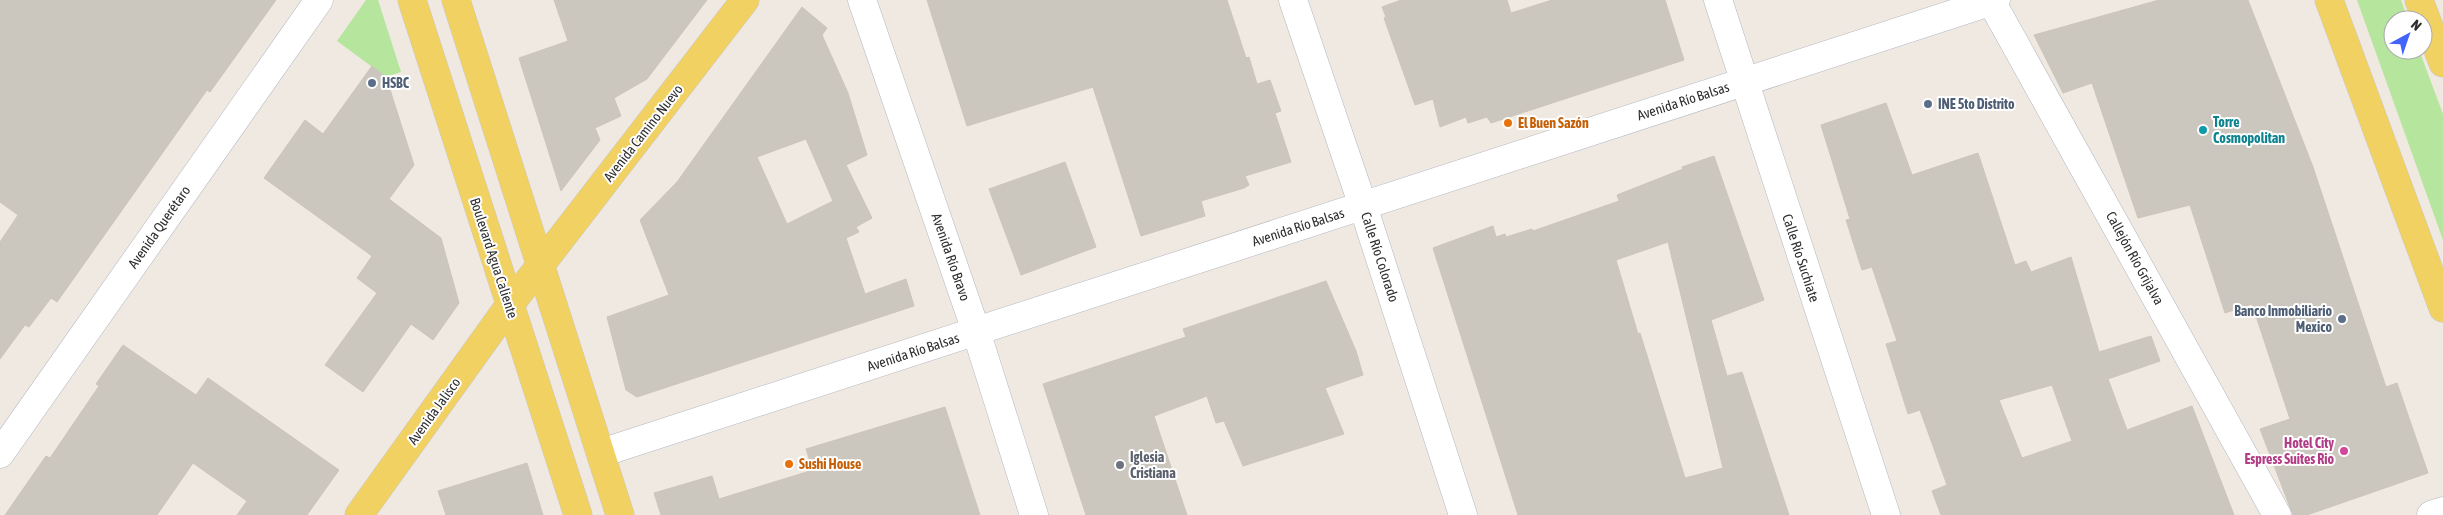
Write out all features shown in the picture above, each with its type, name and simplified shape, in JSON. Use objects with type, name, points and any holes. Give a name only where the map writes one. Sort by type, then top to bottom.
[{"type":"main road","points":[[456,0],[542,265],[620,515]]},
{"type":"main road","name":"Avenida Camino Nuevo","points":[[509,306],[745,0]]},
{"type":"main road","points":[[2330,0],[2443,308]]},
{"type":"main road","points":[[2419,0],[2443,63]]},
{"type":"main road","name":"Boulevard Agua Caliente","points":[[415,2],[509,306],[578,515]]},
{"type":"main road","name":"Avenida Jalisco","points":[[359,515],[509,306]]},
{"type":"street","name":"Avenida Querétaro","points":[[0,454],[319,0]]},
{"type":"street","name":"Avenida Río Bravo","points":[[862,0],[976,331],[1034,515]]},
{"type":"street","name":"Calle Río Colorado","points":[[1293,0],[1363,206],[1463,515]]},
{"type":"street","name":"Calle Río Suchiate","points":[[1718,0],[1886,515]]},
{"type":"street","name":"Avenida Río Balsas","points":[[601,453],[1993,1]]},
{"type":"street","name":"Callejón Río Grijalva","points":[[1993,1],[2277,515]]},
{"type":"street","points":[[2431,515],[2443,511]]},
{"type":"green space","points":[[366,0],[378,0],[401,72],[386,77],[337,41]]},
{"type":"green space","points":[[2357,0],[2401,0],[2404,10],[2383,10],[2383,60],[2423,60],[2443,114],[2443,240]]},
{"type":"building","points":[[0,0],[276,0],[210,92],[207,90],[57,302],[51,298],[29,327],[25,325],[0,359],[0,242],[18,215],[0,202]]},
{"type":"building","points":[[554,0],[707,0],[647,79],[614,98],[621,116],[595,128],[600,140],[561,191],[519,58],[568,41]]},
{"type":"building","points":[[927,0],[1227,0],[1246,58],[1249,57],[1257,84],[1270,80],[1281,111],[1275,113],[1291,162],[1245,176],[1249,185],[1244,188],[1201,201],[1205,216],[1141,236],[1093,87],[967,126]]},
{"type":"building","points":[[1401,0],[1507,0],[1511,13],[1552,0],[1665,0],[1684,60],[1491,123],[1487,117],[1468,123],[1466,117],[1440,127],[1433,99],[1415,105],[1384,18],[1386,17],[1382,7]]},
{"type":"building","points":[[2159,0],[2248,0],[2313,167],[2386,387],[2397,383],[2428,473],[2307,515],[2293,515],[2260,429],[2290,419],[2252,304],[2225,313],[2190,205],[2138,218],[2092,83],[2063,93],[2034,35]]},
{"type":"building","points":[[802,7],[827,28],[822,35],[848,93],[867,155],[846,165],[872,218],[856,227],[859,232],[846,238],[865,294],[906,279],[914,306],[637,397],[626,390],[607,317],[669,295],[640,220],[677,182]],"holes":[[[806,139],[833,201],[787,224],[757,157]]]},
{"type":"building","points":[[372,66],[386,77],[414,165],[389,199],[441,238],[459,303],[433,340],[411,324],[363,392],[325,365],[377,293],[357,278],[372,256],[264,178],[305,120],[323,134]]},
{"type":"building","points":[[1886,103],[1912,175],[1978,153],[2015,265],[2026,261],[2031,272],[2071,257],[2099,352],[2151,336],[2160,361],[2108,379],[2127,430],[2192,406],[2234,515],[1941,515],[1932,491],[1947,485],[1920,410],[1908,414],[1886,344],[1897,341],[1872,267],[1862,270],[1846,220],[1850,219],[1821,125]],"holes":[[[2052,385],[2072,441],[2022,458],[1999,400]]]},
{"type":"building","points":[[1714,156],[1764,300],[1711,320],[1727,376],[1742,372],[1789,515],[1518,515],[1433,248],[1493,226],[1496,237],[1505,234],[1506,237],[1532,229],[1533,231],[1619,201],[1617,195],[1683,169],[1682,167]],"holes":[[[1668,242],[1723,468],[1685,478],[1616,260]]]},
{"type":"building","points":[[1065,162],[1096,247],[1021,275],[989,189]]},
{"type":"building","points":[[1326,281],[1356,351],[1363,375],[1325,388],[1344,434],[1243,466],[1224,421],[1216,423],[1207,396],[1154,416],[1187,515],[1086,515],[1043,384],[1186,337],[1183,329]]},
{"type":"building","points":[[123,345],[196,395],[208,378],[339,470],[307,515],[237,515],[247,501],[193,463],[157,515],[5,515],[46,456],[50,458],[99,386],[96,384]]},
{"type":"building","points":[[945,407],[980,515],[661,515],[654,493],[712,476],[719,499],[813,470],[806,449]]},
{"type":"building","points":[[527,463],[543,515],[446,515],[438,491]]},
{"type":"place","name":"HSBC","points":[[372,83]]},
{"type":"place","name":"INE 5to Distrito","points":[[1928,104]]},
{"type":"place","name":"El Buen Sazón","points":[[1508,123]]},
{"type":"place","name":"Torre Cosmopolitan","points":[[2203,130]]},
{"type":"place","name":"Banco Inmobiliario Mexico","points":[[2342,319]]},
{"type":"place","name":"Hotel City Espress Suites Rio","points":[[2344,451]]},
{"type":"place","name":"Sushi House","points":[[789,464]]},
{"type":"place","name":"Iglesia Cristiana","points":[[1120,465]]}]
